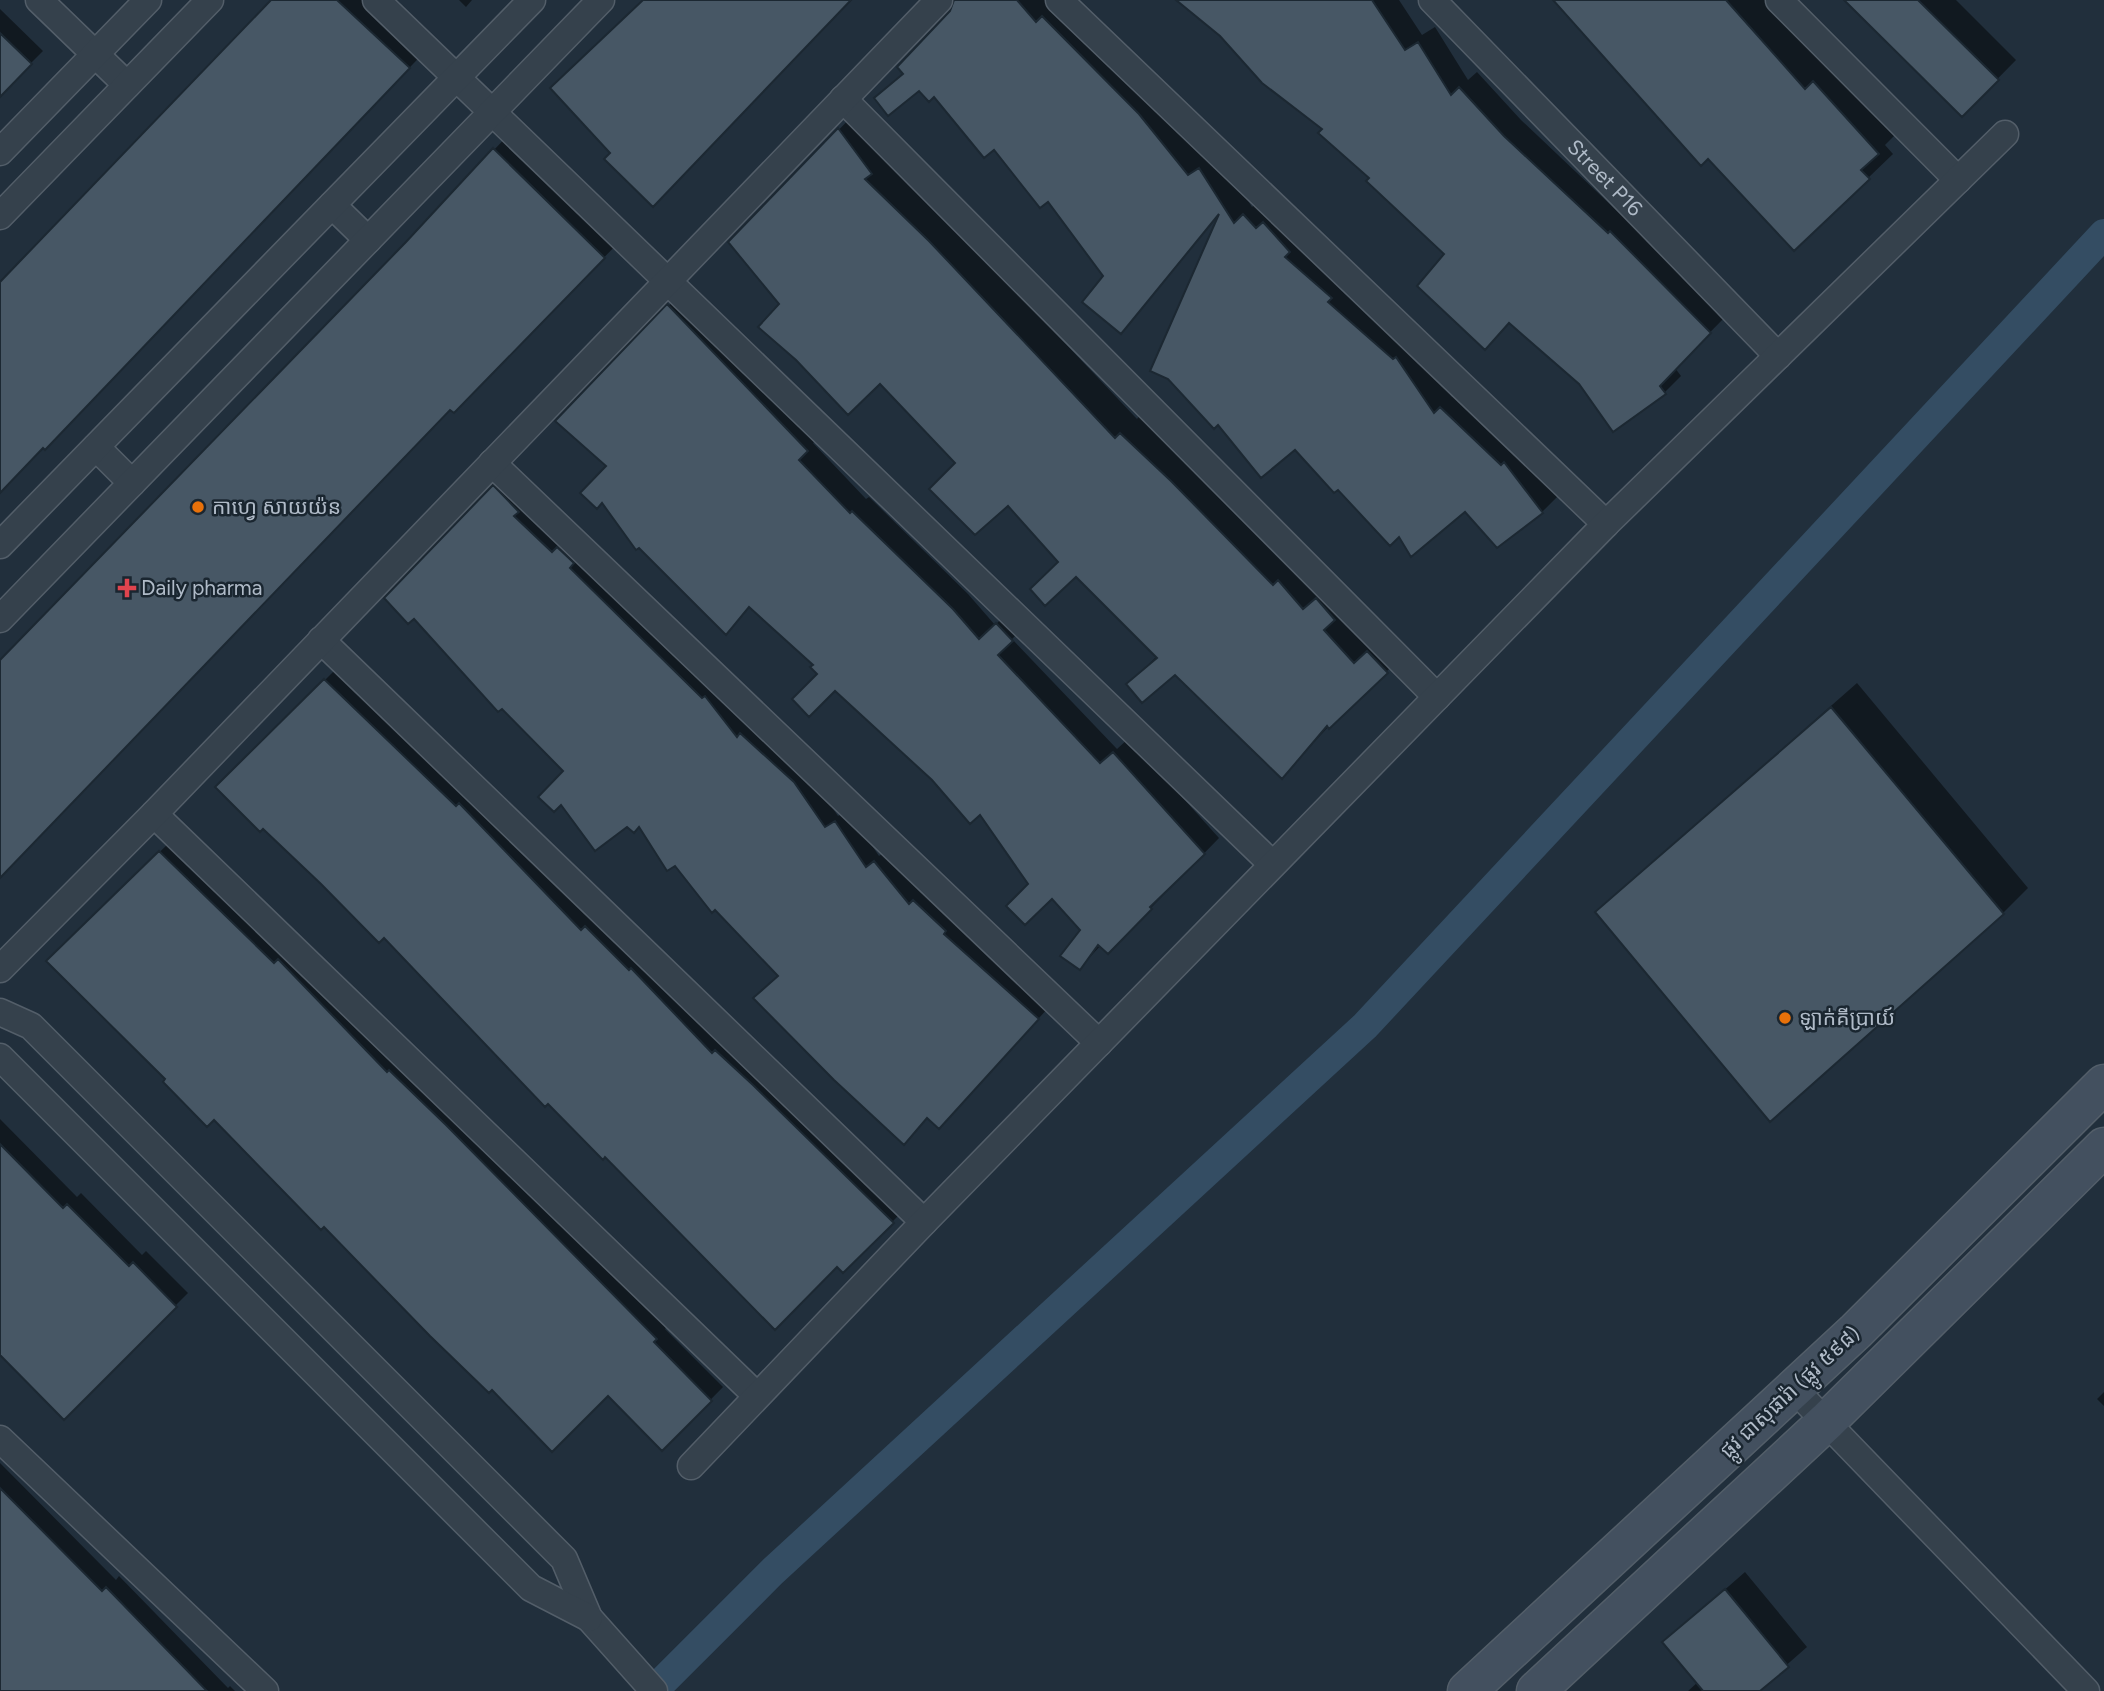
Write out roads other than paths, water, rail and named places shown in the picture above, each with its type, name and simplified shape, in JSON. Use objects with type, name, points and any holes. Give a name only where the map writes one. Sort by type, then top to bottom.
[{"type":"main road","name":"ផ្លូវ ជាសុផារ៉ា (ផ្លូវ ៥៩៨)","points":[[1467,1691],[1794,1389],[2104,1084]]},
{"type":"main road","points":[[1536,1691],[1827,1421],[2100,1159]]},
{"type":"street","points":[[39,0],[127,85]]},
{"type":"street","points":[[0,152],[148,0]]},
{"type":"street","points":[[0,216],[210,0]]},
{"type":"street","points":[[376,0],[1272,864]]},
{"type":"street","points":[[0,545],[532,0]]},
{"type":"street","points":[[0,619],[600,0]]},
{"type":"street","points":[[0,969],[154,814],[939,0]]},
{"type":"street","points":[[1059,0],[1606,524]]},
{"type":"street","name":"Street P16","points":[[1432,0],[1778,356]]},
{"type":"street","points":[[1779,0],[1958,180]]},
{"type":"street","points":[[843,99],[1437,697]]},
{"type":"street","points":[[691,1466],[924,1222],[1606,524],[2005,134]]},
{"type":"street","points":[[332,205],[368,240]]},
{"type":"street","points":[[96,447],[132,483]]},
{"type":"street","points":[[492,463],[1099,1043]]},
{"type":"street","points":[[321,640],[924,1222]]},
{"type":"street","points":[[154,814],[756,1395]]},
{"type":"street","points":[[0,1012],[31,1026],[564,1559],[589,1618],[654,1691]]},
{"type":"street","points":[[0,1057],[531,1588],[589,1618]]},
{"type":"street","points":[[2062,1125],[2100,1159]]},
{"type":"street","points":[[301,1359],[331,1327]]},
{"type":"street","points":[[1794,1389],[2086,1691]]},
{"type":"street","points":[[0,1439],[265,1691]]},
{"type":"street","points":[[451,1509],[481,1476]]},
{"type":"waterway","points":[[653,1691],[772,1572],[1365,1026],[2104,234]]},
{"type":"place","name":"កាហ្វេ សាយយ៉ន","points":[[198,507]]},
{"type":"place","name":"Daily pharma","points":[[127,588]]},
{"type":"place","name":"ឡាក់គីប្រាយ៍","points":[[1785,1018]]}]
